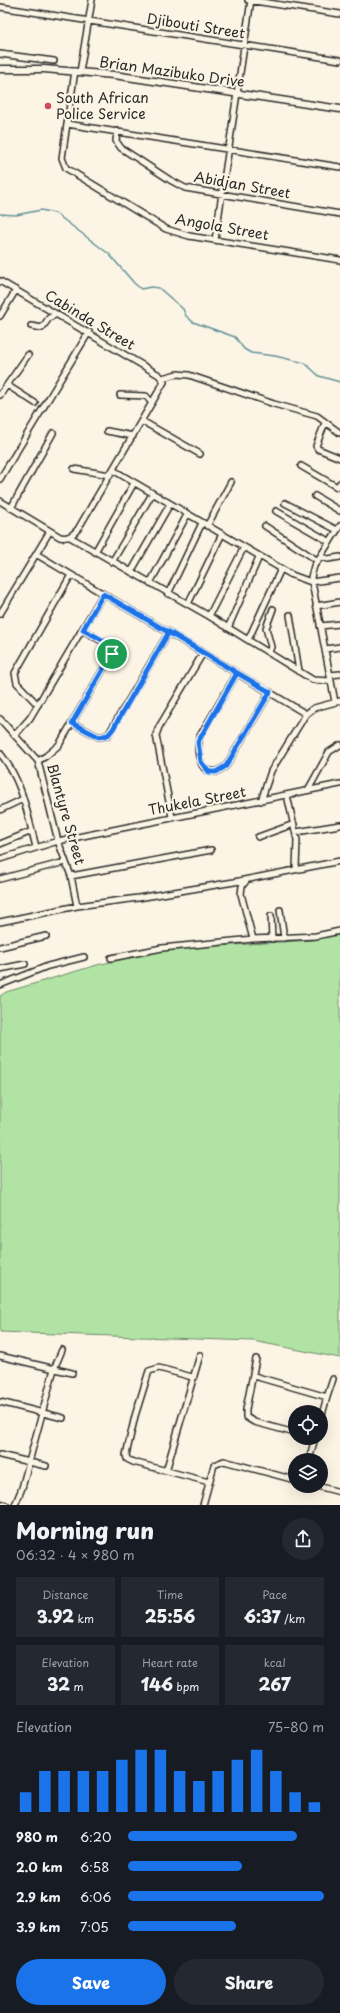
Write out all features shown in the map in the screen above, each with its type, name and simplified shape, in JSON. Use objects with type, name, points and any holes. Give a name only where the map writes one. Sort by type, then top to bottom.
[{"type":"street","name":"Angola Street","points":[[92,0],[89,21],[77,71],[67,124],[62,158],[64,166],[68,170],[166,229],[179,234],[340,260]]},
{"type":"street","points":[[247,0],[340,14]]},
{"type":"street","points":[[215,240],[235,93],[251,0]]},
{"type":"street","name":"Djibouti Street","points":[[0,7],[340,60]]},
{"type":"street","points":[[0,54],[54,62]]},
{"type":"street","name":"Brian Mazibuko Drive","points":[[0,69],[19,68],[77,71],[340,109]]},
{"type":"street","points":[[67,124],[340,167]]},
{"type":"street","name":"Abidjan Street","points":[[117,131],[116,141],[119,146],[170,180],[185,188],[340,214]]},
{"type":"street","name":"Cabinda Street","points":[[0,281],[88,332],[163,380]]},
{"type":"street","points":[[0,316],[16,290]]},
{"type":"street","points":[[31,326],[42,328],[49,318],[57,314]]},
{"type":"street","points":[[0,479],[88,332]]},
{"type":"street","points":[[0,395],[28,355]]},
{"type":"street","points":[[69,537],[78,529],[112,473],[142,422],[163,380],[177,374],[189,375],[284,408],[318,416],[325,423],[340,433]]},
{"type":"street","points":[[7,385],[35,403]]},
{"type":"street","points":[[120,395],[146,396],[152,403]]},
{"type":"street","points":[[142,422],[200,454]]},
{"type":"street","points":[[325,423],[316,446],[318,449],[340,458]]},
{"type":"street","points":[[107,431],[133,436]]},
{"type":"street","points":[[11,508],[53,433]]},
{"type":"street","points":[[301,466],[337,487],[340,483]]},
{"type":"street","points":[[74,469],[112,473],[134,483],[259,557],[281,569],[311,582],[340,578]]},
{"type":"street","points":[[168,594],[205,525],[231,482]]},
{"type":"street","points":[[95,552],[134,483]]},
{"type":"street","points":[[112,562],[152,494]]},
{"type":"street","points":[[315,496],[340,511]]},
{"type":"street","points":[[0,501],[60,537],[69,537],[209,616],[313,680],[331,678],[340,674]]},
{"type":"street","points":[[261,800],[271,771],[306,714],[314,708],[338,702],[331,678],[311,582],[312,570],[339,528],[285,503]]},
{"type":"street","points":[[132,572],[170,504]]},
{"type":"street","points":[[276,511],[330,542]]},
{"type":"street","points":[[150,583],[187,515]]},
{"type":"street","points":[[265,526],[319,559],[328,559],[340,556]]},
{"type":"street","points":[[0,614],[50,531]]},
{"type":"street","points":[[188,604],[222,534]]},
{"type":"street","points":[[209,616],[244,547]]},
{"type":"street","points":[[36,554],[306,714]]},
{"type":"street","points":[[228,628],[259,557]]},
{"type":"street","points":[[248,640],[281,569]]},
{"type":"street","points":[[38,705],[17,683],[15,673],[71,575]]},
{"type":"street","points":[[15,735],[30,718],[103,594]]},
{"type":"street","points":[[316,606],[340,602]]},
{"type":"street","points":[[269,652],[270,641],[266,628],[273,609]]},
{"type":"street","points":[[290,615],[299,670]]},
{"type":"street","points":[[320,626],[340,624]]},
{"type":"street","points":[[38,761],[56,748],[72,723],[112,652],[111,647],[83,630]]},
{"type":"street","points":[[72,723],[99,737],[108,735],[169,632]]},
{"type":"street","points":[[325,649],[340,647]]},
{"type":"street","points":[[172,818],[156,735],[161,723],[203,653]]},
{"type":"street","points":[[237,673],[198,742],[199,757],[206,770],[216,772],[226,766],[270,692]]},
{"type":"street","name":"Blantyre Street","points":[[0,719],[38,761],[58,841],[71,876],[77,906]]},
{"type":"street","points":[[308,790],[329,752],[340,745]]},
{"type":"street","points":[[0,753],[2,760],[16,777],[36,848]]},
{"type":"street","name":"Thukela Street","points":[[0,859],[58,841],[340,784]]},
{"type":"street","points":[[287,795],[296,832],[298,849],[296,869]]},
{"type":"street","points":[[0,810],[23,799]]},
{"type":"street","points":[[258,837],[294,824]]},
{"type":"street","points":[[296,832],[340,825]]},
{"type":"street","points":[[0,844],[32,831]]},
{"type":"street","points":[[71,876],[211,850]]},
{"type":"street","points":[[0,922],[77,906],[158,895],[247,880],[340,861]]},
{"type":"street","points":[[0,879],[65,862]]},
{"type":"street","points":[[247,880],[242,886],[241,894],[253,939]]},
{"type":"street","points":[[280,910],[284,938]]},
{"type":"street","points":[[270,916],[272,939]]},
{"type":"street","points":[[111,958],[162,948],[253,939],[316,936],[340,931]]},
{"type":"street","points":[[0,947],[46,936]]},
{"type":"street","points":[[0,984],[48,966],[84,957]]},
{"type":"street","points":[[0,969],[25,964]]},
{"type":"street","points":[[15,1505],[29,1463],[54,1369],[62,1350]]},
{"type":"street","points":[[166,1471],[192,1376],[200,1355]]},
{"type":"street","points":[[0,1356],[72,1373]]},
{"type":"street","points":[[256,1359],[254,1376],[246,1409],[248,1419],[288,1431]]},
{"type":"street","points":[[192,1376],[159,1368],[150,1369],[147,1373],[135,1416],[126,1450],[126,1458],[133,1462],[209,1482]]},
{"type":"street","points":[[254,1376],[327,1397]]},
{"type":"street","points":[[325,1405],[333,1379]]},
{"type":"street","points":[[0,1402],[63,1418]]},
{"type":"street","points":[[0,1455],[46,1466]]},
{"type":"street","points":[[202,1505],[214,1465],[224,1461],[288,1478]]},
{"type":"street","points":[[328,1489],[340,1492]]},
{"type":"street","points":[[0,1503],[6,1505]]},
{"type":"green space","points":[[340,933],[340,1358],[253,1341],[0,1332],[0,996],[6,992],[97,965],[169,949],[313,940]]},
{"type":"waterway","points":[[0,214],[16,215],[41,210],[55,213],[109,254],[141,289],[151,287],[159,288],[183,309],[186,316],[193,322],[235,337],[244,349],[251,353],[275,356],[305,363],[319,376],[340,382]]},
{"type":"place","name":"South African Police Service","points":[[48,106]]},
{"type":"route","points":[[112,654],[72,723],[99,737],[105,737],[113,729],[169,632],[237,673],[200,736],[198,742],[199,757],[203,767],[209,772],[216,772],[224,769],[231,760],[270,692],[169,632],[103,594],[83,630],[109,645],[112,650],[112,654]]}]
